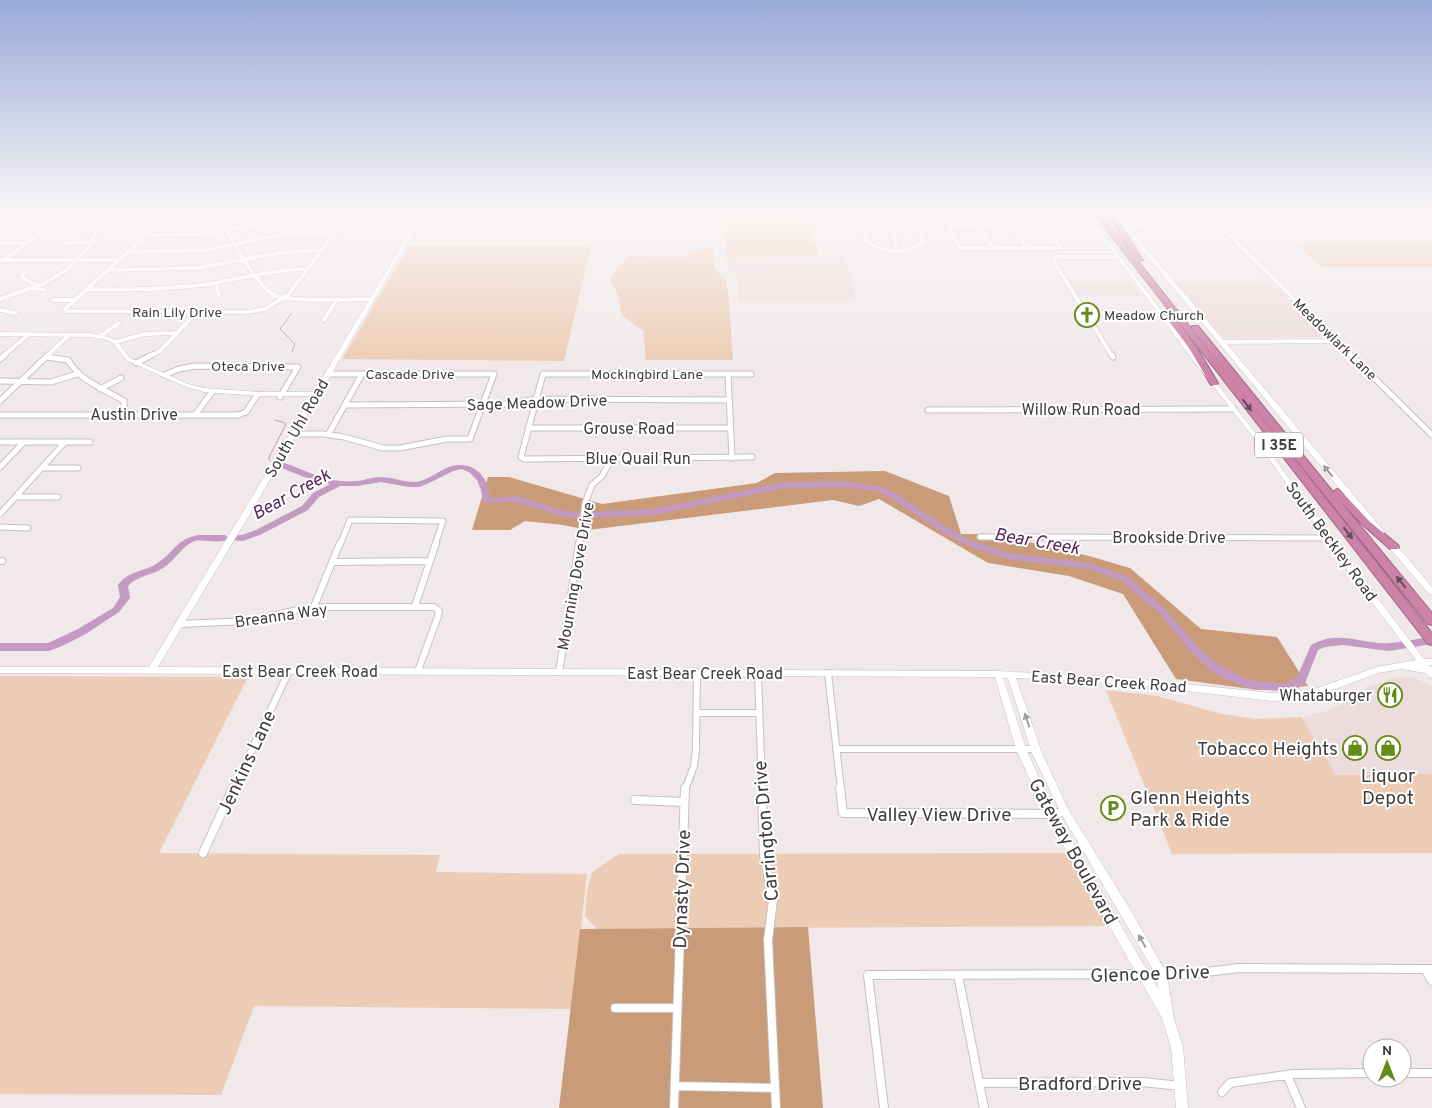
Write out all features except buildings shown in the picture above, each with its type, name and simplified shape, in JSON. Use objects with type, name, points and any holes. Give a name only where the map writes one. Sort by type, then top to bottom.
[{"type":"highway","name":"I 35E","points":[[1134,263],[1432,641]]},
{"type":"highway","name":"I 35E","points":[[1142,263],[1432,621]]},
{"type":"highway","points":[[1141,271],[1141,276],[1193,348],[1214,383]]},
{"type":"highway","points":[[1247,392],[1349,506],[1394,547]]},
{"type":"main road","name":"South Uhl Road","points":[[151,671],[394,263]]},
{"type":"main road","name":"South Beckley Road","points":[[1121,263],[1307,504],[1329,538],[1413,650],[1429,668]]},
{"type":"main road","points":[[1155,263],[1355,504],[1432,592]]},
{"type":"main road","points":[[0,334],[99,336],[116,342],[128,359],[136,364],[186,385],[212,392],[314,396]]},
{"type":"main road","name":"East Bear Creek Road","points":[[0,670],[1011,674],[1104,679],[1293,698],[1325,690],[1377,670],[1403,667],[1429,668]]},
{"type":"main road","name":"Gateway Boulevard","points":[[998,674],[1021,749],[1050,814],[1168,1019]]},
{"type":"main road","name":"Gateway Boulevard","points":[[1011,674],[1036,749],[1064,812],[1161,974],[1168,1019],[1177,1047],[1182,1108]]},
{"type":"street","points":[[0,299],[35,287],[68,269],[75,263]]},
{"type":"street","points":[[52,300],[74,300],[117,263]]},
{"type":"street","points":[[108,270],[167,270],[227,263]]},
{"type":"street","points":[[249,263],[273,295],[285,298],[373,299]]},
{"type":"street","points":[[285,298],[313,263]]},
{"type":"street","points":[[1054,263],[1113,358]]},
{"type":"street","name":"Meadowlark Lane","points":[[1257,263],[1432,435]]},
{"type":"street","points":[[86,289],[161,289],[216,283],[279,269],[308,269]]},
{"type":"street","points":[[24,273],[22,277],[35,287],[44,290]]},
{"type":"street","points":[[216,283],[218,296]]},
{"type":"street","name":"Rain Lily Drive","points":[[74,300],[65,311],[257,311],[265,309],[285,298]]},
{"type":"street","points":[[324,320],[337,299]]},
{"type":"street","points":[[0,310],[16,313]]},
{"type":"street","points":[[136,364],[160,351],[197,312]]},
{"type":"street","points":[[99,336],[120,323]]},
{"type":"street","points":[[116,342],[145,334],[177,333]]},
{"type":"street","points":[[1,358],[28,334]]},
{"type":"street","points":[[0,401],[69,334]]},
{"type":"street","points":[[1221,342],[1335,341]]},
{"type":"street","points":[[46,357],[68,360],[77,374],[100,389],[124,400],[124,406],[117,414]]},
{"type":"street","name":"Oteca Drive","points":[[164,375],[195,366],[298,367],[280,396]]},
{"type":"street","points":[[0,382],[51,382],[77,374]]},
{"type":"street","name":"Cascade Drive","points":[[327,374],[494,374],[483,404]]},
{"type":"street","points":[[328,434],[362,374]]},
{"type":"street","name":"Mockingbird Lane","points":[[536,400],[543,374],[752,374]]},
{"type":"street","points":[[728,374],[732,458]]},
{"type":"street","points":[[100,389],[121,378]]},
{"type":"street","points":[[195,415],[212,392]]},
{"type":"street","name":"Austin Drive","points":[[0,414],[242,414],[258,394]]},
{"type":"street","points":[[528,428],[536,400]]},
{"type":"street","name":"Sage Meadow Drive","points":[[345,405],[509,404],[536,400],[729,400]]},
{"type":"street","points":[[291,434],[328,434],[383,448],[400,448],[447,439],[470,439],[483,404]]},
{"type":"street","name":"Willow Run Road","points":[[928,410],[1234,409]]},
{"type":"street","name":"Grouse Road","points":[[528,428],[730,428]]},
{"type":"street","name":"Blue Quail Run","points":[[528,428],[521,452],[521,456],[524,459],[752,458]]},
{"type":"street","points":[[0,442],[90,442]]},
{"type":"street","points":[[0,467],[24,442]]},
{"type":"street","points":[[0,514],[65,442]]},
{"type":"street","name":"Mourning Dove Drive","points":[[559,672],[586,503],[592,485],[602,476],[612,458]]},
{"type":"street","points":[[42,468],[78,468]]},
{"type":"street","points":[[15,497],[58,497]]},
{"type":"street","points":[[0,506],[7,506]]},
{"type":"street","points":[[313,608],[350,520],[443,521],[415,606]]},
{"type":"street","points":[[0,527],[28,528]]},
{"type":"street","name":"Brookside Drive","points":[[980,537],[1329,538]]},
{"type":"street","points":[[333,562],[430,561]]},
{"type":"street","name":"Breanna Way","points":[[178,624],[249,621],[313,608],[434,607],[439,611],[418,671]]},
{"type":"street","name":"Jenkins Lane","points":[[203,853],[289,670]]},
{"type":"street","name":"Dynasty Drive","points":[[674,1108],[684,802],[685,785],[694,766],[697,672]]},
{"type":"street","name":"Carrington Drive","points":[[758,673],[764,855],[773,900],[768,940],[776,1108]]},
{"type":"street","points":[[828,674],[836,749],[1036,749]]},
{"type":"street","points":[[696,713],[758,713]]},
{"type":"street","name":"Valley View Drive","points":[[836,749],[843,813],[1050,814],[1064,812]]},
{"type":"street","points":[[635,800],[684,802]]},
{"type":"street","name":"Glencoe Drive","points":[[884,1108],[868,975],[1144,975],[1206,973],[1239,968],[1429,969]]},
{"type":"street","points":[[1429,969],[1432,981]]},
{"type":"street","points":[[958,975],[984,1108]]},
{"type":"street","points":[[615,1008],[677,1008]]},
{"type":"street","points":[[1222,1092],[1230,1083],[1287,1075],[1362,1073]]},
{"type":"street","points":[[1412,1073],[1432,1073]]},
{"type":"street","points":[[1287,1075],[1301,1108]]},
{"type":"street","name":"Bradford Drive","points":[[979,1083],[1142,1082],[1181,1086]]},
{"type":"street","points":[[675,1086],[774,1088]]},
{"type":"shaded area","points":[[399,263],[587,263],[564,361],[342,359]]},
{"type":"shaded area","points":[[623,263],[714,263],[714,268],[726,280],[733,360],[646,360],[643,331],[622,315],[618,295],[610,279]]},
{"type":"shaded area","points":[[727,263],[846,263],[856,301],[738,301],[739,284],[735,276],[727,268]]},
{"type":"shaded area","points":[[1317,263],[1432,263],[1432,267],[1322,267]]},
{"type":"shaded area","points":[[1067,281],[1130,281],[1141,296],[1077,296]]},
{"type":"shaded area","points":[[1175,282],[1271,282],[1328,337],[1225,338],[1218,334]]},
{"type":"shaded area","points":[[885,471],[949,496],[961,534],[995,534],[1089,556],[1130,568],[1201,629],[1277,637],[1308,686],[1258,690],[1176,679],[1123,594],[1069,576],[988,563],[879,499],[859,506],[833,500],[588,530],[525,521],[510,530],[472,530],[488,477],[509,477],[602,504],[757,483],[775,473]]},
{"type":"shaded area","points":[[0,676],[248,677],[159,853],[440,855],[436,872],[587,874],[572,1009],[254,1006],[221,1095],[0,1094]]},
{"type":"shaded area","points":[[1397,677],[1413,677],[1432,687],[1432,774],[1336,775],[1301,717],[1330,710],[1367,691],[1365,687]]},
{"type":"shaded area","points":[[1106,690],[1157,696],[1222,714],[1256,719],[1301,717],[1336,775],[1432,774],[1432,853],[1172,854]]},
{"type":"shaded area","points":[[1069,853],[1111,926],[597,929],[585,916],[587,891],[592,872],[619,854]]},
{"type":"shaded area","points":[[808,927],[823,1108],[559,1108],[580,929]]},
{"type":"waterway","points":[[292,313],[280,329],[295,344],[292,352]]},
{"type":"waterway","points":[[271,461],[269,460],[270,455],[285,426],[285,423],[275,420]]},
{"type":"waterway","name":"Bear Creek","points":[[280,464],[298,472],[334,483],[354,484],[381,479],[419,484],[456,467],[468,468],[477,475],[483,484],[486,501],[517,499],[564,514],[577,515]]},
{"type":"waterway","name":"Bear Creek","points":[[234,538],[243,538],[259,532],[305,508],[316,495],[337,484]]},
{"type":"waterway","name":"Bear Creek","points":[[588,515],[654,512],[785,485],[843,484],[879,489],[892,495],[948,532],[969,543],[1007,556],[1090,566],[1125,579],[1161,610],[1198,653],[1215,668],[1252,685],[1284,687],[1294,685],[1301,680],[1314,648],[1323,643],[1343,641],[1389,647],[1432,640]]},
{"type":"waterway","name":"Bear Creek","points":[[0,647],[49,647],[59,643],[81,632],[116,610],[125,598],[123,585],[127,581],[160,566],[186,542],[198,538],[225,538]]},
{"type":"place","name":"Meadow Church","points":[[1087,315]]},
{"type":"place","name":"Whataburger","points":[[1390,695]]},
{"type":"place","name":"Tobacco Heights","points":[[1355,748]]},
{"type":"place","name":"Liquor Depot","points":[[1388,748]]},
{"type":"place","name":"Glenn Heights Park & Ride","points":[[1113,808]]}]
